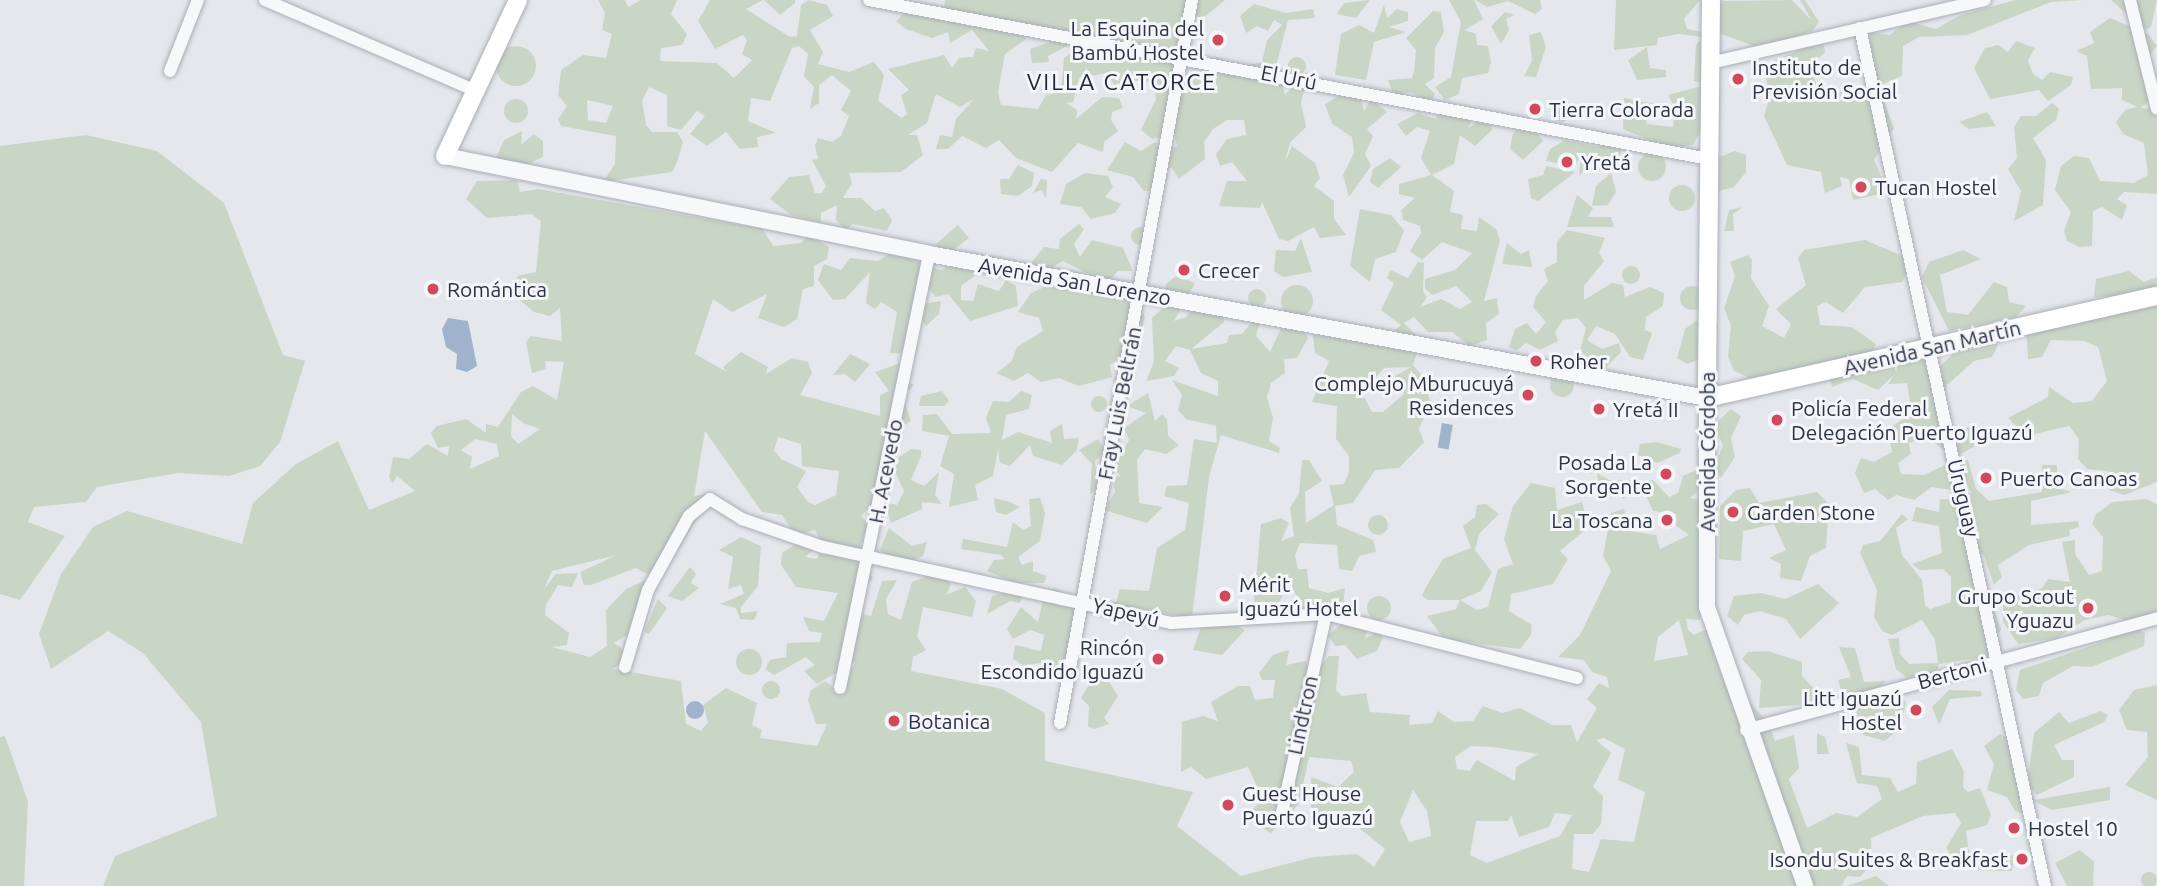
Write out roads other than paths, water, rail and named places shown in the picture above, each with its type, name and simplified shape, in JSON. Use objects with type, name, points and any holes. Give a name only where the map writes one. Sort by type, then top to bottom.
[{"type":"main road","points":[[445,156],[518,0]]},
{"type":"main road","name":"Avenida Córdoba","points":[[1707,398],[1711,0]]},
{"type":"main road","name":"Avenida San Martín","points":[[1707,398],[2157,296]]},
{"type":"street","points":[[170,71],[198,0]]},
{"type":"street","points":[[265,0],[475,91]]},
{"type":"street","name":"El Urú","points":[[869,0],[1182,56],[1709,159]]},
{"type":"street","name":"Fray Luis Beltrán","points":[[1060,723],[1192,0]]},
{"type":"street","points":[[1710,63],[1985,0]]},
{"type":"street","points":[[2130,0],[2157,109]]},
{"type":"street","name":"Uruguay","points":[[1860,29],[1929,348],[2001,660],[2045,886]]},
{"type":"street","name":"Avenida San Lorenzo","points":[[445,156],[929,254],[1707,398]]},
{"type":"street","name":"H. Acevedo","points":[[839,688],[929,254]]},
{"type":"street","name":"Avenida Córdoba","points":[[1707,398],[1707,607],[1746,730],[1805,886]]},
{"type":"street","name":"Yapeyú","points":[[625,667],[648,590],[689,516],[710,499],[742,519],[867,557],[1171,623],[1326,614],[1577,678]]},
{"type":"street","name":"Lindtron","points":[[1281,817],[1326,614]]},
{"type":"street","name":"Bertoni","points":[[1746,730],[2157,618]]},
{"type":"water","points":[[448,318],[468,321],[477,366],[467,372],[456,369],[457,354],[446,347],[442,329]]},
{"type":"water","points":[[1442,423],[1453,425],[1448,450],[1438,448]]},
{"type":"water","points":[[695,701],[701,704],[704,710],[701,716],[695,719],[689,716],[686,710],[689,704]]},
{"type":"place","name":"La Esquina del Bambú Hostel","points":[[1218,40]]},
{"type":"place","name":"Instituto de Previsión Social","points":[[1738,79]]},
{"type":"place","name":"Tierra Colorada","points":[[1535,109]]},
{"type":"place","name":"Yretá","points":[[1567,162]]},
{"type":"place","name":"Tucan Hostel","points":[[1861,187]]},
{"type":"place","name":"Crecer","points":[[1184,270]]},
{"type":"place","name":"Romántica","points":[[433,289]]},
{"type":"place","name":"Roher","points":[[1536,361]]},
{"type":"place","name":"Complejo Mburucuyá Residences","points":[[1528,395]]},
{"type":"place","name":"Yretá II","points":[[1599,409]]},
{"type":"place","name":"Policía Federal Delegación Puerto Iguazú","points":[[1777,420]]},
{"type":"place","name":"Posada La Sorgente","points":[[1666,474]]},
{"type":"place","name":"Puerto Canoas","points":[[1986,478]]},
{"type":"place","name":"Garden Stone","points":[[1733,512]]},
{"type":"place","name":"La Toscana","points":[[1667,520]]},
{"type":"place","name":"Mérit Iguazú Hotel","points":[[1225,596]]},
{"type":"place","name":"Grupo Scout Yguazu","points":[[2088,608]]},
{"type":"place","name":"Rincón Escondido Iguazú","points":[[1158,659]]},
{"type":"place","name":"Litt Iguazú Hostel","points":[[1916,710]]},
{"type":"place","name":"Botanica","points":[[894,721]]},
{"type":"place","name":"Guest House Puerto Iguazú","points":[[1228,805]]},
{"type":"place","name":"Hostel 10","points":[[2014,828]]},
{"type":"place","name":"Isondu Suites & Breakfast","points":[[2022,859]]},
{"type":"district","name":"VILLA CATORCE","points":[[1122,82]]}]
